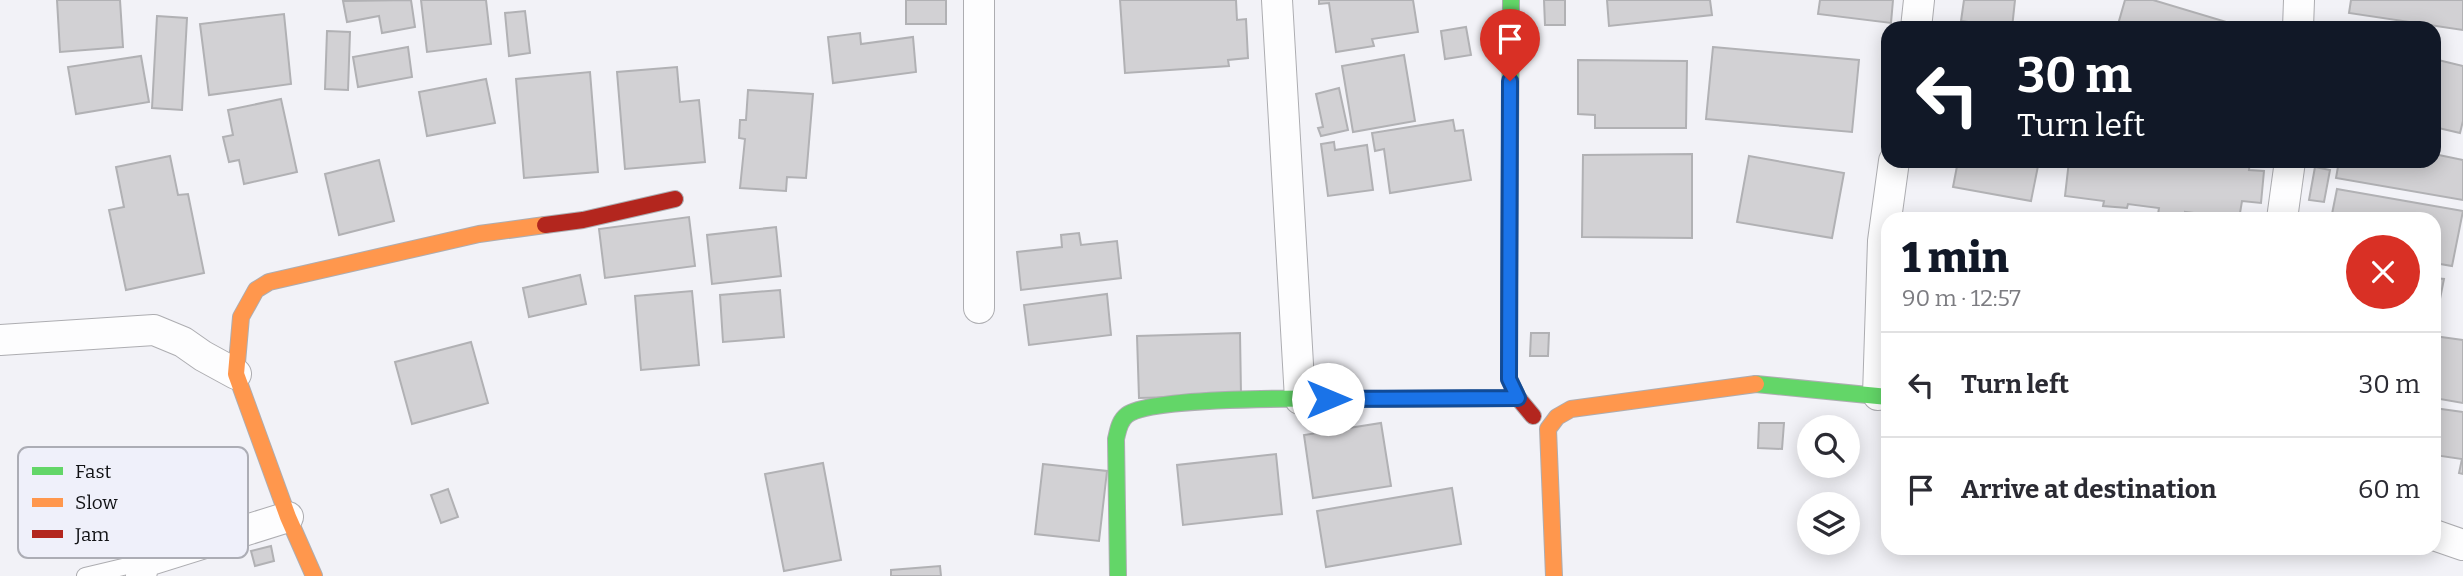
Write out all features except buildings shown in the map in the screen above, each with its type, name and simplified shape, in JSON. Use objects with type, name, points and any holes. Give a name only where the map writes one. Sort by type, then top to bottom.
[{"type":"street","points":[[979,0],[979,308]]},
{"type":"street","points":[[1278,0],[1300,399]]},
{"type":"street","points":[[1511,0],[1509,379],[1518,398],[1548,429]]},
{"type":"street","points":[[1917,21],[1919,0]]},
{"type":"street","points":[[2298,21],[2299,0]]},
{"type":"street","points":[[1887,212],[1893,168]]},
{"type":"street","points":[[2283,212],[2289,168]]},
{"type":"street","points":[[314,576],[288,517],[236,374],[241,317],[256,290],[269,282],[479,234],[583,220],[675,199]]},
{"type":"street","points":[[0,340],[154,330],[183,342],[236,374]]},
{"type":"street","points":[[1554,576],[1548,429],[1557,417],[1571,409],[1749,383],[1881,396]]},
{"type":"street","points":[[1118,576],[1116,439],[1121,421],[1136,410],[1179,403],[1300,399],[1518,398]]},
{"type":"street","points":[[248,531],[288,517]]},
{"type":"street","points":[[2441,537],[2463,545]]},
{"type":"street","points":[[143,569],[174,558]]},
{"type":"lane","points":[[85,576],[143,569]]},
{"type":"traffic: fast","points":[[1509,285],[1511,0]]},
{"type":"traffic: fast","points":[[1756,384],[1881,396]]},
{"type":"traffic: fast","points":[[1118,576],[1116,439],[1121,423],[1127,415],[1145,408],[1211,401],[1392,399]]},
{"type":"traffic: slow","points":[[314,576],[288,517],[236,374],[241,317],[256,290],[269,282],[479,234],[545,225]]},
{"type":"traffic: slow","points":[[1554,576],[1548,429],[1557,417],[1571,409],[1756,384]]},
{"type":"traffic: jam","points":[[545,225],[583,220],[675,199]]},
{"type":"traffic: jam","points":[[1509,285],[1509,379],[1518,398],[1533,416]]},
{"type":"traffic: jam","points":[[1392,399],[1518,398]]},
{"type":"route","points":[[1328,399],[1518,398],[1509,379],[1510,81]]}]
